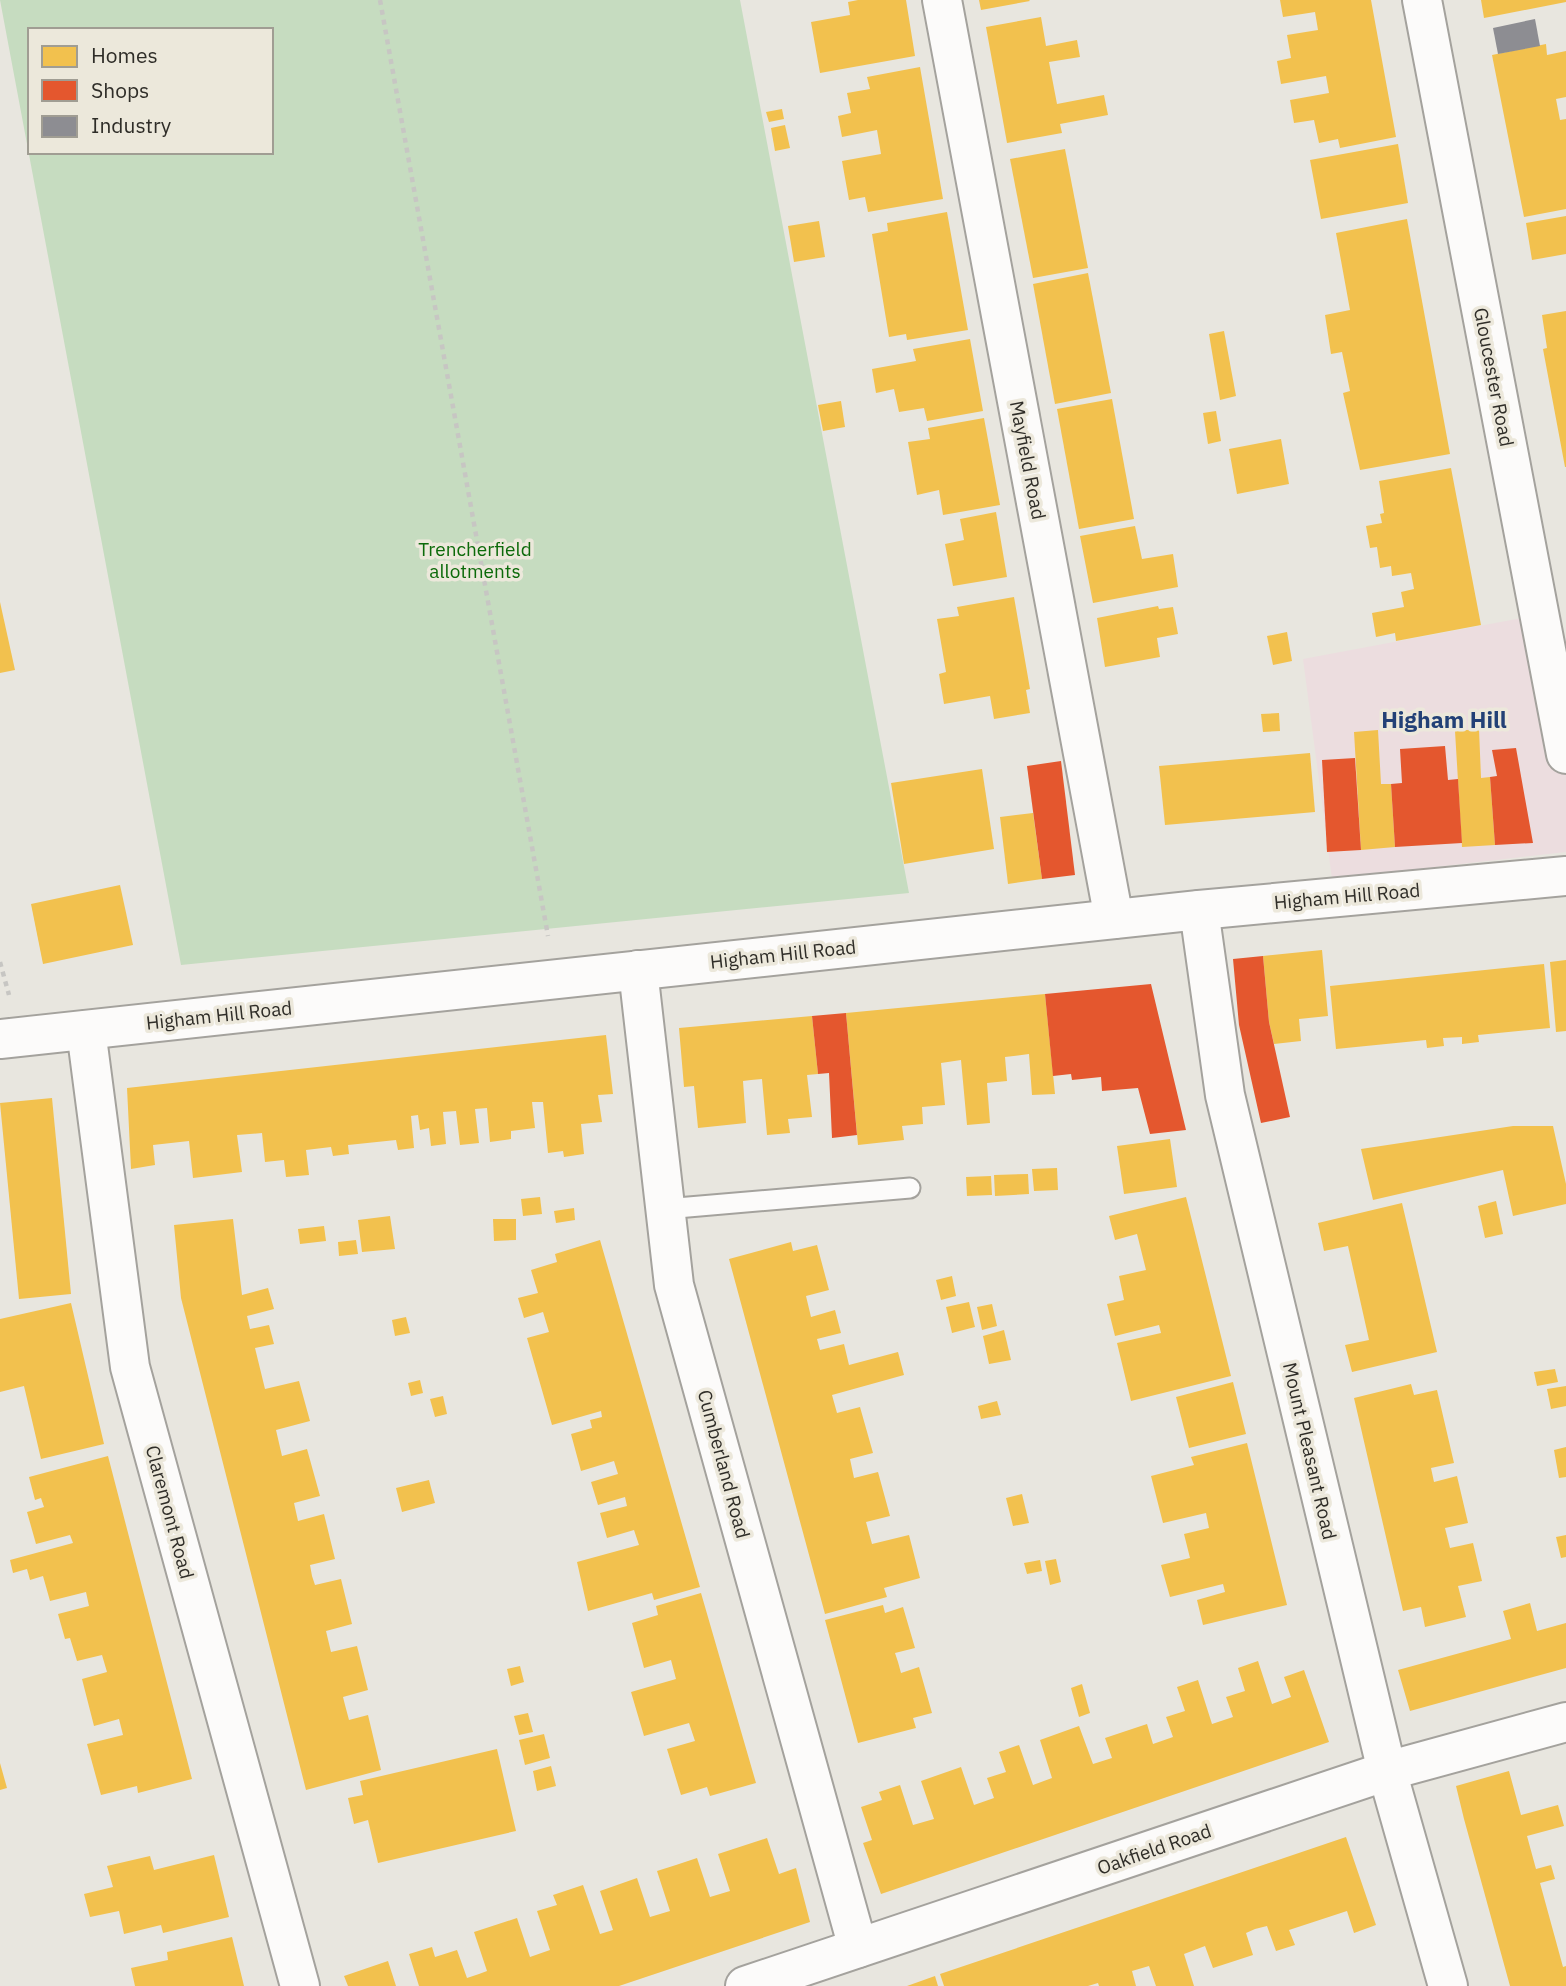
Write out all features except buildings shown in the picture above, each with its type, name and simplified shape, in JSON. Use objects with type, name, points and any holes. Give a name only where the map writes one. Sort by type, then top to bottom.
[{"type":"street","name":"Mayfield Road","points":[[942,0],[1114,919]]},
{"type":"street","name":"Gloucester Road","points":[[1423,0],[1566,754]]},
{"type":"street","name":"Higham Hill Road","points":[[6,1022],[86,1030],[1199,910],[1566,876]]},
{"type":"street","name":"Mount Pleasant Road","points":[[1199,910],[1225,1095],[1387,1771],[1448,1986]]},
{"type":"street","name":"Cumberland Road","points":[[638,970],[674,1285],[858,1948]]},
{"type":"street","name":"Claremont Road","points":[[86,1030],[131,1367],[300,1986]]},
{"type":"street","name":"Oakfield Road","points":[[745,1986],[1387,1771],[1566,1722]]},
{"type":"lane","points":[[665,1209],[910,1188]]},
{"type":"path","points":[[380,0],[556,978]]},
{"type":"path","points":[[0,962],[6,1022]]},
{"type":"shaded area","points":[[1533,616],[1566,681],[1566,852],[1332,879],[1303,659]]},
{"type":"green space","name":"Trencherfield allotments","points":[[0,0],[740,0],[909,893],[181,965],[29,154],[273,154],[273,28],[28,28],[28,149]]},
{"type":"district","name":"Higham Hill","points":[[1444,719]]}]
